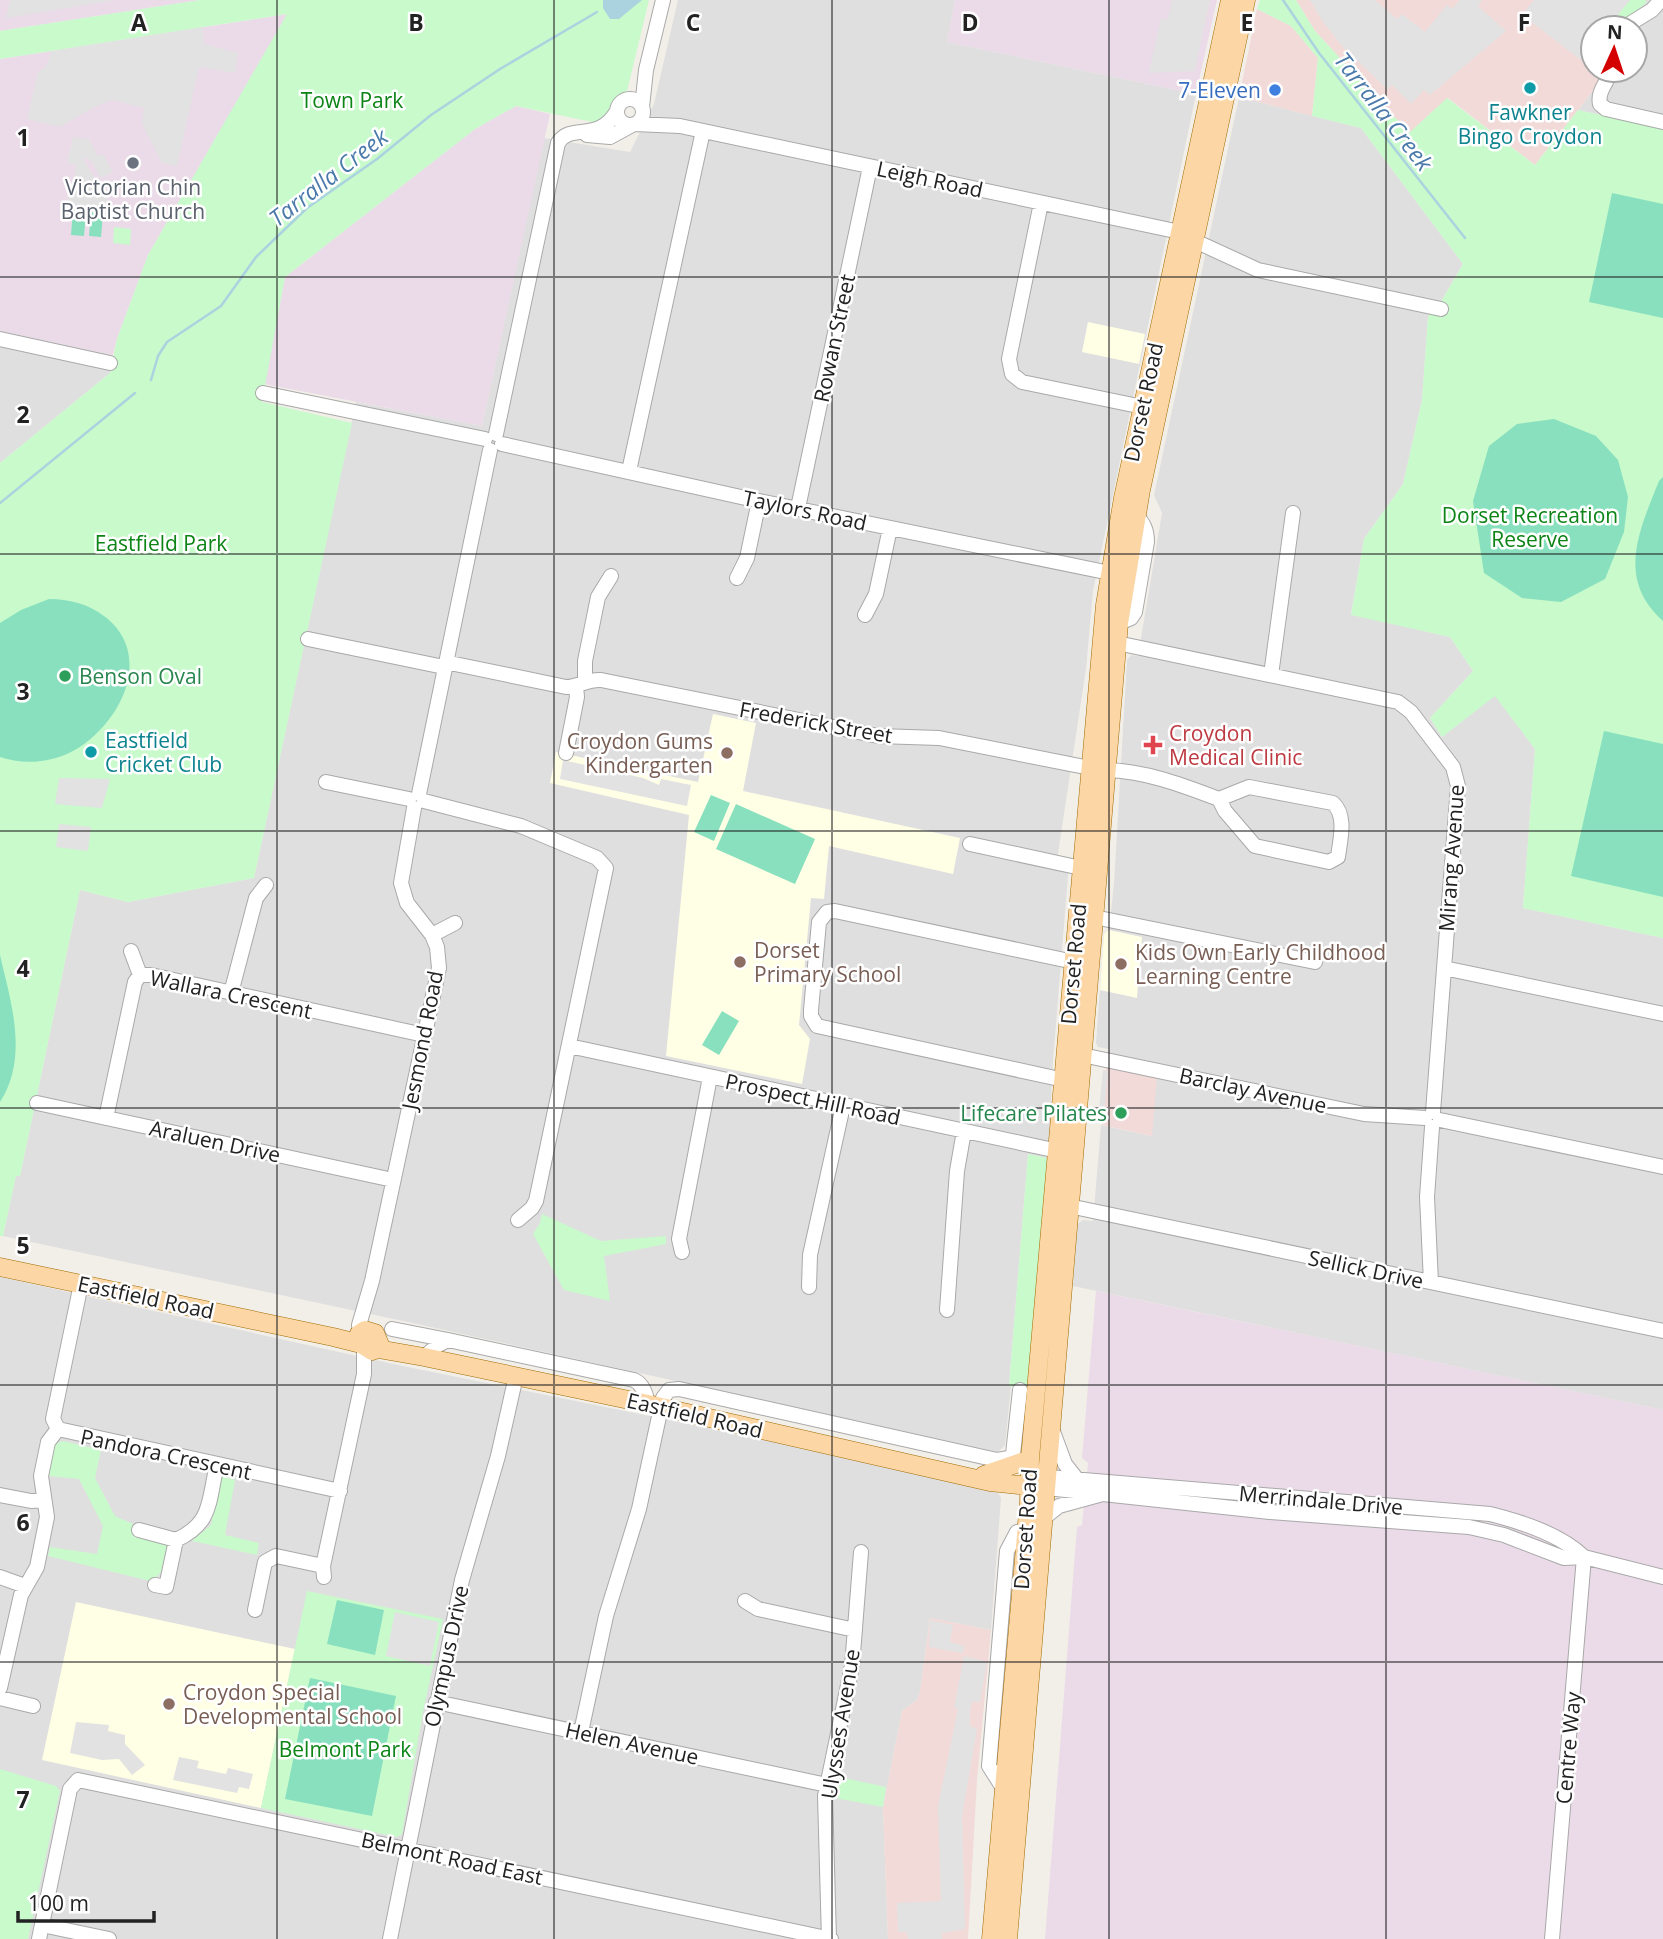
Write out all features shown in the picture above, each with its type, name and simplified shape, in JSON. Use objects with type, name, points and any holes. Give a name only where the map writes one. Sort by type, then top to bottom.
[{"type":"main road","name":"Dorset Road","points":[[1221,79],[1230,0]]},
{"type":"main road","name":"Dorset Road","points":[[991,1939],[1011,1810],[1045,1517],[1037,1477],[1061,1206],[1082,1055],[1081,868],[1117,643],[1118,574],[1136,515],[1187,236],[1221,79],[1246,0]]},
{"type":"main road","name":"Dorset Road","points":[[1008,1939],[1011,1810],[1003,1788],[1026,1528],[1052,1427],[1061,1206],[1058,1151],[1064,1080],[1082,963],[1094,917],[1099,661],[1118,574],[1143,407],[1187,236]]},
{"type":"main road","name":"Eastfield Road","points":[[0,1266],[333,1337],[371,1339],[422,1356],[970,1474],[1005,1484],[1037,1477]]},
{"type":"main road","name":"Eastfield Road","points":[[970,1474],[1037,1477]]},
{"type":"main road","points":[[1005,1484],[1026,1528]]},
{"type":"street","points":[[576,133],[610,137],[633,125],[642,116],[646,70],[663,0]]},
{"type":"street","points":[[1646,14],[1661,0]]},
{"type":"street","points":[[576,133],[608,125],[646,70]]},
{"type":"street","points":[[1606,84],[1600,92],[1600,104],[1606,109],[1663,122]]},
{"type":"street","points":[[620,106],[636,101],[642,108]]},
{"type":"street","points":[[620,106],[621,121],[633,125]]},
{"type":"street","name":"Leigh Road","points":[[642,108],[655,117],[680,126],[1187,236],[1258,270],[1441,309]]},
{"type":"street","name":"Leigh Road","points":[[633,125],[680,126]]},
{"type":"street","points":[[629,471],[703,131]]},
{"type":"street","name":"Jesmond Road","points":[[255,1610],[265,1562],[271,1558],[276,1556],[324,1572],[371,1339],[359,1325],[372,1281],[439,968],[437,947],[432,935],[407,903],[401,883],[445,664],[556,151],[560,139],[576,133]]},
{"type":"street","name":"Rowan Street","points":[[797,508],[870,167]]},
{"type":"street","points":[[1041,203],[1009,359],[1012,374],[1022,382],[1143,407]]},
{"type":"street","points":[[0,339],[110,363]]},
{"type":"street","name":"Taylors Road","points":[[263,393],[759,501],[1118,574]]},
{"type":"street","points":[[737,578],[747,558],[759,501]]},
{"type":"street","points":[[1271,675],[1293,513]]},
{"type":"street","points":[[1119,623],[1131,618],[1135,612],[1147,541],[1147,532],[1136,515]]},
{"type":"street","points":[[865,615],[876,594],[890,528]]},
{"type":"street","points":[[566,752],[598,597],[611,576]]},
{"type":"street","name":"Frederick Street","points":[[309,639],[439,666],[450,663],[566,687],[601,680],[878,736],[939,738],[1098,769],[1128,771],[1219,799]]},
{"type":"street","name":"Mirang Avenue","points":[[1117,643],[1392,700],[1403,705],[1453,767],[1458,786],[1427,1197],[1432,1282]]},
{"type":"street","points":[[326,782],[521,826],[590,855],[605,865],[607,872],[537,1200],[518,1220]]},
{"type":"street","points":[[1249,787],[1333,803],[1342,816],[1338,858],[1329,862],[1255,846],[1225,811],[1219,799],[1249,787]]},
{"type":"street","points":[[971,844],[1081,868]]},
{"type":"street","points":[[230,993],[256,898],[266,885]]},
{"type":"street","points":[[1064,1080],[822,1028],[811,1016],[819,922],[827,912],[846,913],[1082,963]]},
{"type":"street","points":[[1094,917],[1315,962]]},
{"type":"street","points":[[432,935],[454,923]]},
{"type":"street","points":[[131,951],[140,975]]},
{"type":"street","points":[[1444,968],[1663,1014]]},
{"type":"street","name":"Wallara Crescent","points":[[106,1118],[135,982],[140,975],[151,975],[425,1035]]},
{"type":"street","name":"Prospect Hill Road","points":[[569,1046],[1058,1151]]},
{"type":"street","name":"Barclay Avenue","points":[[1082,1055],[1364,1114],[1432,1119],[1663,1167]]},
{"type":"street","points":[[682,1252],[678,1239],[710,1076]]},
{"type":"street","name":"Araluen Drive","points":[[37,1103],[393,1180]]},
{"type":"street","points":[[809,1287],[810,1255],[842,1106]]},
{"type":"street","points":[[947,1310],[957,1171],[964,1131]]},
{"type":"street","name":"Sellick Drive","points":[[1061,1206],[1663,1331]]},
{"type":"street","name":"Pandora Crescent","points":[[81,1284],[54,1419],[58,1429],[340,1491]]},
{"type":"street","points":[[371,1339],[448,1340],[634,1380],[639,1382],[654,1405]]},
{"type":"street","points":[[422,1356],[448,1340]]},
{"type":"street","name":"Olympus Drive","points":[[390,1939],[462,1580],[498,1456],[516,1376]]},
{"type":"street","points":[[582,1732],[606,1616],[639,1509],[654,1405],[667,1392],[679,1389],[997,1460],[1009,1458],[1013,1454],[1020,1390]]},
{"type":"street","points":[[1052,1427],[1065,1464],[1076,1478]]},
{"type":"street","points":[[0,1688],[3,1659],[21,1595],[37,1567],[47,1517],[41,1476],[48,1442],[58,1429]]},
{"type":"street","points":[[951,1450],[970,1474]]},
{"type":"street","points":[[138,1529],[176,1540],[188,1535],[202,1522],[217,1465]]},
{"type":"street","name":"Merrindale Drive","points":[[1037,1477],[1076,1478],[1490,1514],[1570,1543],[1584,1557]]},
{"type":"street","name":"Merrindale Drive","points":[[1037,1477],[1107,1493],[1240,1510],[1478,1529],[1504,1535],[1564,1558],[1584,1557],[1663,1577]]},
{"type":"street","points":[[1045,1517],[1059,1506],[1107,1493]]},
{"type":"street","points":[[1240,1510],[1242,1493]]},
{"type":"street","points":[[0,1494],[31,1501],[44,1500]]},
{"type":"street","points":[[1341,1518],[1342,1502]]},
{"type":"street","points":[[155,1585],[166,1587],[176,1540]]},
{"type":"street","name":"Ulysses Avenue","points":[[830,1939],[827,1785],[849,1683],[861,1552]]},
{"type":"street","name":"Centre Way","points":[[1552,1939],[1584,1557]]},
{"type":"street","points":[[0,1577],[25,1586]]},
{"type":"street","points":[[745,1601],[758,1609],[855,1630]]},
{"type":"street","points":[[0,1699],[33,1706]]},
{"type":"street","name":"Helen Avenue","points":[[436,1702],[827,1785]]},
{"type":"street","name":"Belmont Road East","points":[[40,1932],[70,1789],[78,1780],[830,1939]]},
{"type":"street","points":[[40,1932],[109,1939]]},
{"type":"shaded area","points":[[0,0],[200,0],[0,31]]},
{"type":"shaded area","points":[[10,0],[116,0],[6,18]]},
{"type":"shaded area","points":[[678,0],[955,0],[947,42],[1196,94],[1093,591],[1086,669],[1057,860],[1069,863],[1048,1160],[1028,1154],[1011,1386],[1005,1445],[998,1452],[3,1236],[16,1175],[20,1176],[80,890],[128,902],[254,878],[356,402],[482,426],[544,138],[630,152],[654,104]]},
{"type":"shaded area","points":[[955,0],[1217,0],[1196,94],[947,42]]},
{"type":"shaded area","points":[[1172,0],[1210,0],[1195,71],[1149,73],[1161,18],[1168,20]]},
{"type":"shaded area","points":[[1296,0],[1630,0],[1618,14],[1579,14],[1579,84],[1598,84],[1535,165],[1448,98],[1409,133],[1315,31]]},
{"type":"shaded area","points":[[1310,0],[1375,0],[1397,19],[1402,14],[1425,32],[1447,5],[1452,9],[1460,0],[1482,0],[1478,6],[1506,31],[1430,95],[1424,90],[1411,104],[1392,85],[1387,89],[1343,47]]},
{"type":"shaded area","points":[[1534,0],[1630,0],[1618,14],[1579,14],[1579,58],[1522,15]]},
{"type":"shaded area","points":[[1630,0],[1663,0],[1663,129],[1578,110],[1598,84],[1649,84],[1649,14],[1632,14]]},
{"type":"shaded area","points":[[1257,9],[1291,26],[1318,58],[1312,116],[1239,97]]},
{"type":"shaded area","points":[[288,14],[148,255],[113,355],[0,331],[0,59]]},
{"type":"shaded area","points":[[203,27],[204,44],[238,53],[235,73],[199,67],[177,166],[162,163],[142,124],[144,108],[112,100],[60,127],[27,119],[38,72],[45,68],[52,51]]},
{"type":"shaded area","points":[[1239,97],[1361,128],[1463,264],[1442,300],[1428,317],[1422,400],[1403,484],[1364,539],[1351,614],[1450,637],[1473,671],[1430,718],[1442,737],[1495,695],[1535,749],[1523,908],[1663,938],[1663,1410],[1073,1286],[1077,1224],[1083,1220],[1093,1221],[1101,1125],[1151,1136],[1106,1065],[1108,1049],[1098,1047],[1096,1043],[1104,934],[1109,930],[1114,884],[1127,660],[1131,655],[1138,656],[1162,513],[1154,495]]},
{"type":"shaded area","points":[[516,106],[550,114],[482,426],[264,384],[285,277],[475,129]]},
{"type":"shaded area","points":[[73,137],[89,139],[98,156],[103,154],[113,172],[100,178],[93,163],[83,159],[113,208],[66,204],[76,165],[67,163]]},
{"type":"shaded area","points":[[1088,322],[1145,334],[1139,364],[1082,352]]},
{"type":"shaded area","points":[[0,331],[113,355],[110,373],[0,463]]},
{"type":"shaded area","name":"Dorset Primary School","points":[[713,714],[756,723],[743,791],[960,838],[953,874],[829,846],[824,899],[811,898],[799,1025],[810,1039],[802,1084],[666,1056],[689,815],[550,783],[556,752],[698,782]]},
{"type":"shaded area","points":[[563,760],[643,778],[659,785],[661,779],[691,785],[687,806],[560,779]]},
{"type":"shaded area","points":[[59,778],[110,779],[102,808],[55,804]]},
{"type":"shaded area","points":[[59,824],[91,827],[88,851],[56,847]]},
{"type":"shaded area","name":"Kids Own Early Childhood Learning Centre","points":[[1109,930],[1142,937],[1137,998],[1100,990],[1104,934]]},
{"type":"shaded area","points":[[1106,1065],[1157,1075],[1152,1136],[1102,1125]]},
{"type":"shaded area","points":[[1103,1070],[1108,1071],[1103,1122],[1098,1121]]},
{"type":"shaded area","points":[[0,1277],[398,1365],[738,1434],[998,1493],[1001,1498],[991,1630],[930,1618],[920,1692],[917,1700],[902,1711],[883,1807],[888,1939],[0,1939]]},
{"type":"shaded area","points":[[1096,1291],[1663,1410],[1663,1939],[1045,1939],[1077,1527],[1082,1525],[1088,1463],[1082,1458]]},
{"type":"shaded area","name":"Croydon Special Developmental School","points":[[76,1602],[295,1649],[261,1808],[42,1760]]},
{"type":"shaded area","points":[[395,1612],[439,1622],[430,1666],[386,1656]]},
{"type":"shaded area","points":[[930,1618],[991,1630],[977,1781],[968,1939],[888,1939],[883,1807],[902,1711],[917,1700],[920,1692]]},
{"type":"shaded area","points":[[930,1620],[953,1625],[950,1642],[964,1646],[963,1653],[929,1647]]},
{"type":"shaded area","points":[[964,1656],[987,1662],[980,1702],[972,1701],[970,1711],[970,1726],[977,1729],[962,1817],[965,1929],[942,1933],[942,1939],[908,1939],[907,1932],[898,1932],[897,1903],[941,1901],[938,1806],[958,1709],[954,1708]]},
{"type":"shaded area","points":[[76,1722],[109,1725],[108,1731],[125,1735],[125,1744],[145,1765],[132,1775],[119,1759],[102,1760],[70,1753]]},
{"type":"shaded area","points":[[179,1757],[199,1761],[197,1768],[226,1774],[228,1768],[253,1774],[249,1789],[239,1787],[237,1793],[173,1780]]},
{"type":"green space","name":"Eastfield Park","points":[[200,0],[649,0],[627,91],[616,102],[602,124],[516,106],[475,129],[285,277],[262,402],[352,423],[254,878],[128,902],[80,890],[20,1176],[16,1176],[3,1236],[0,1236],[0,463],[110,373],[117,339],[148,255],[287,14],[0,59],[0,31]]},
{"type":"green space","name":"Dorset Recreation Reserve","points":[[1260,0],[1296,0],[1315,31],[1409,133],[1447,98],[1535,165],[1578,110],[1663,129],[1663,938],[1523,908],[1535,749],[1495,696],[1442,737],[1430,718],[1473,671],[1450,637],[1351,615],[1364,539],[1403,484],[1422,400],[1428,317],[1442,300],[1463,264],[1361,128],[1312,116],[1318,58],[1291,26],[1257,9]]},
{"type":"green space","points":[[1630,0],[1647,2],[1633,14],[1618,14]]},
{"type":"green space","points":[[1612,193],[1663,204],[1663,318],[1589,302]]},
{"type":"green space","points":[[73,210],[86,211],[84,236],[71,235]]},
{"type":"green space","points":[[91,212],[103,213],[101,237],[89,236]]},
{"type":"green space","points":[[114,227],[131,229],[130,245],[113,243]]},
{"type":"green space","points":[[1554,419],[1596,436],[1618,460],[1628,497],[1624,532],[1605,579],[1561,602],[1522,598],[1484,573],[1473,501],[1489,446],[1517,424]]},
{"type":"green space","points":[[1663,477],[1663,621],[1649,605],[1640,588],[1636,554],[1645,518]]},
{"type":"green space","name":"Benson Oval","points":[[49,599],[85,605],[104,616],[120,632],[128,650],[126,688],[105,724],[73,751],[46,760],[9,760],[0,757],[0,623],[21,610]]},
{"type":"green space","points":[[1604,731],[1663,744],[1663,897],[1571,876]]},
{"type":"green space","points":[[711,795],[730,803],[714,841],[694,832]]},
{"type":"green space","points":[[736,804],[815,839],[795,884],[716,849]]},
{"type":"green space","points":[[0,955],[12,1011],[16,1048],[9,1085],[0,1102]]},
{"type":"green space","points":[[722,1011],[739,1021],[719,1055],[702,1045]]},
{"type":"green space","points":[[1028,1154],[1048,1160],[1029,1388],[1009,1386]]},
{"type":"green space","points":[[542,1214],[601,1241],[666,1236],[666,1244],[604,1256],[610,1301],[564,1290],[533,1234]]},
{"type":"green space","points":[[63,1441],[101,1450],[95,1478],[115,1516],[135,1525],[133,1536],[165,1541],[168,1545],[164,1566],[155,1578],[150,1581],[48,1556],[50,1547],[97,1554],[103,1526],[79,1479],[49,1476],[53,1448]]},
{"type":"green space","points":[[221,1476],[235,1480],[225,1535],[259,1543],[257,1555],[192,1541],[211,1525]]},
{"type":"green space","name":"Belmont Park","points":[[307,1591],[443,1619],[423,1712],[402,1834],[397,1837],[261,1808]]},
{"type":"green space","points":[[337,1600],[384,1610],[375,1655],[327,1644]]},
{"type":"green space","points":[[310,1678],[396,1696],[372,1816],[285,1799]]},
{"type":"green space","points":[[0,1769],[56,1786],[60,1791],[28,1939],[0,1939]]},
{"type":"green space","points":[[839,1777],[886,1787],[883,1807],[835,1798]]},
{"type":"water","points":[[603,0],[642,0],[619,19],[610,19],[603,8]]},
{"type":"waterway","name":"Tarralla Creek","points":[[1283,0],[1319,53],[1465,238]]},
{"type":"waterway","name":"Tarralla Creek","points":[[151,380],[158,356],[167,342],[221,306],[256,257],[307,208],[377,159],[431,115],[500,69],[597,12]]},
{"type":"waterway","name":"Tarralla Creek","points":[[0,503],[135,393]]},
{"type":"place","name":"Fawkner Bingo Croydon","points":[[1530,88]]},
{"type":"place","name":"7-Eleven","points":[[1275,90]]},
{"type":"place","name":"Victorian Chin Baptist Church","points":[[133,163]]},
{"type":"place","name":"Benson Oval","points":[[65,676]]},
{"type":"place","name":"Croydon Medical Clinic","points":[[1153,745]]},
{"type":"place","name":"Eastfield Cricket Club","points":[[91,752]]},
{"type":"place","name":"Croydon Gums Kindergarten","points":[[727,753]]},
{"type":"place","name":"Dorset Primary School","points":[[740,962]]},
{"type":"place","name":"Kids Own Early Childhood Learning Centre","points":[[1121,964]]},
{"type":"place","name":"Lifecare Pilates","points":[[1121,1113]]},
{"type":"place","name":"Croydon Special Developmental School","points":[[169,1704]]},
{"type":"park label","name":"Town Park","points":[[352,100]]}]
